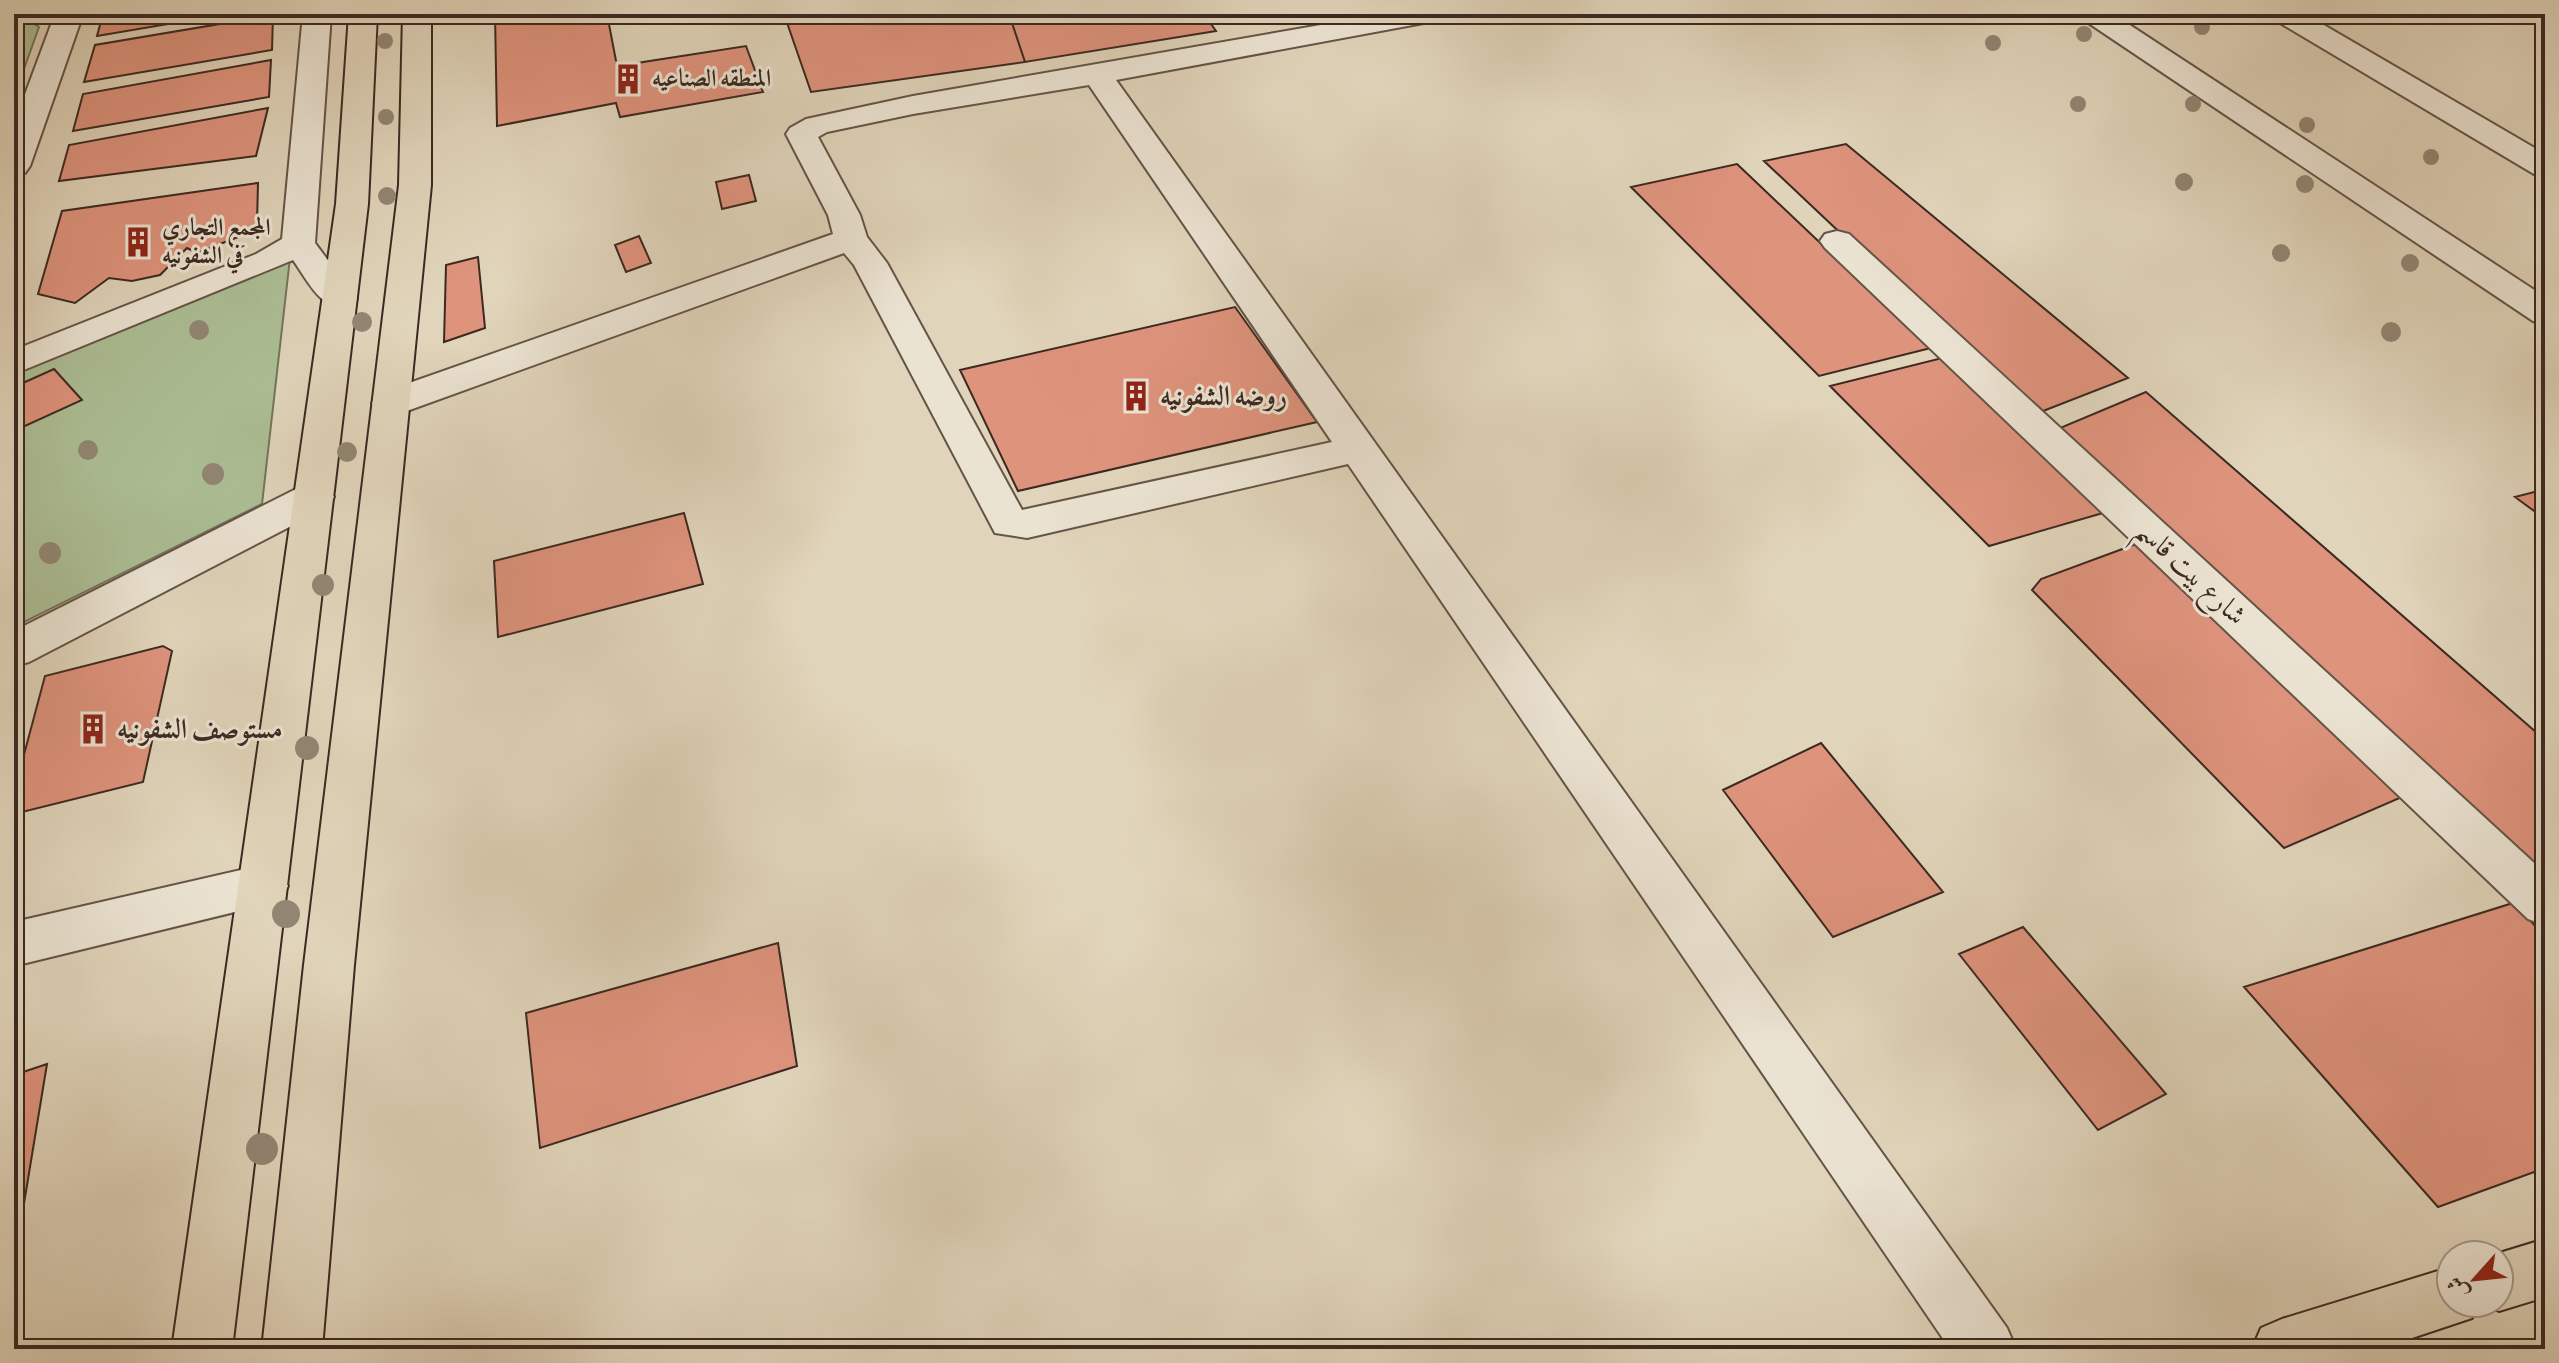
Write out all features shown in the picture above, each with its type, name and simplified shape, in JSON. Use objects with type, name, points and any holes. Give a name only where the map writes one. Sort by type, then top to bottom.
[{"type":"main road","points":[[202,1349],[352,204],[363,14]]},
{"type":"main road","points":[[292,1349],[329,965],[415,185],[417,14]]},
{"type":"main road","points":[[2515,1277],[2545,1268]]},
{"type":"main road","points":[[2282,1349],[2435,1302]]},
{"type":"street","points":[[14,166],[69,14]]},
{"type":"street","points":[[317,14],[298,244],[340,299]]},
{"type":"street","points":[[2094,14],[2545,313]]},
{"type":"street","points":[[2285,14],[2545,167]]},
{"type":"street","points":[[1359,449],[1027,524],[1009,523],[870,263],[851,239],[844,215],[801,134],[817,125],[913,105],[1097,75],[1422,15]]},
{"type":"street","points":[[1097,75],[1986,1349]]},
{"type":"street","points":[[391,403],[851,239]]},
{"type":"street","name":"شارع بيت قاسم","points":[[1837,241],[2545,904]]},
{"type":"street","points":[[14,363],[268,261],[298,244]]},
{"type":"street","points":[[14,650],[314,497]]},
{"type":"street","points":[[14,944],[263,886]]},
{"type":"green space","points":[[31,22],[39,27],[14,97],[14,23]]},
{"type":"green space","points":[[290,258],[262,504],[14,627],[14,374]]},
{"type":"building","points":[[103,14],[227,14],[97,36]]},
{"type":"building","name":"المنطقه الصناعيه","points":[[495,14],[607,14],[617,66],[746,46],[763,92],[620,117],[616,103],[497,126]]},
{"type":"building","points":[[784,14],[1009,14],[1025,62],[811,92]]},
{"type":"building","points":[[1009,14],[1204,14],[1216,31],[1025,62]]},
{"type":"building","points":[[273,15],[272,50],[84,82],[95,45]]},
{"type":"building","points":[[271,60],[269,97],[73,131],[83,94]]},
{"type":"building","points":[[268,108],[256,156],[59,181],[69,145]]},
{"type":"building","points":[[1846,144],[2128,378],[2043,411],[1834,227],[1764,161]]},
{"type":"building","points":[[1737,164],[1931,348],[1819,376],[1631,187]]},
{"type":"building","points":[[749,175],[756,201],[722,209],[716,182]]},
{"type":"building","name":"المجمع التجاري في الشفونيه","points":[[258,183],[257,224],[238,237],[197,253],[187,248],[160,275],[132,281],[109,278],[75,303],[38,294],[62,211]]},
{"type":"building","points":[[639,236],[651,263],[626,272],[615,245]]},
{"type":"building","points":[[478,257],[485,328],[444,342],[446,265]]},
{"type":"building","name":"روضه الشفونيه","points":[[1235,307],[1317,422],[1018,491],[960,370]]},
{"type":"building","points":[[1942,358],[2103,513],[1989,546],[1830,386]]},
{"type":"building","points":[[54,369],[82,400],[14,431],[14,387]]},
{"type":"building","points":[[2146,392],[2545,740],[2545,864],[2540,866],[2527,859],[2060,428]]},
{"type":"building","points":[[2542,490],[2545,492],[2545,519],[2515,497]]},
{"type":"building","points":[[684,513],[703,584],[498,637],[494,561]]},
{"type":"building","points":[[2136,544],[2402,797],[2284,848],[2032,590],[2041,579]]},
{"type":"building","name":"مستوصف الشفونيه","points":[[163,646],[172,651],[143,782],[14,814],[14,792],[45,676]]},
{"type":"building","points":[[1821,743],[1943,892],[1833,937],[1723,790]]},
{"type":"building","points":[[2513,903],[2545,936],[2545,1168],[2438,1207],[2244,987]]},
{"type":"building","points":[[2023,927],[2166,1094],[2098,1130],[1959,954]]},
{"type":"building","points":[[778,943],[797,1066],[540,1148],[526,1013]]},
{"type":"building","points":[[47,1064],[14,1264],[14,1075]]},
{"type":"place","name":"المنطقه الصناعيه","points":[[628,79]]},
{"type":"place","name":"المجمع التجاري في الشفونيه","points":[[138,242]]},
{"type":"place","name":"روضه الشفونيه","points":[[1136,396]]},
{"type":"place","name":"مستوصف الشفونيه","points":[[93,729]]}]
